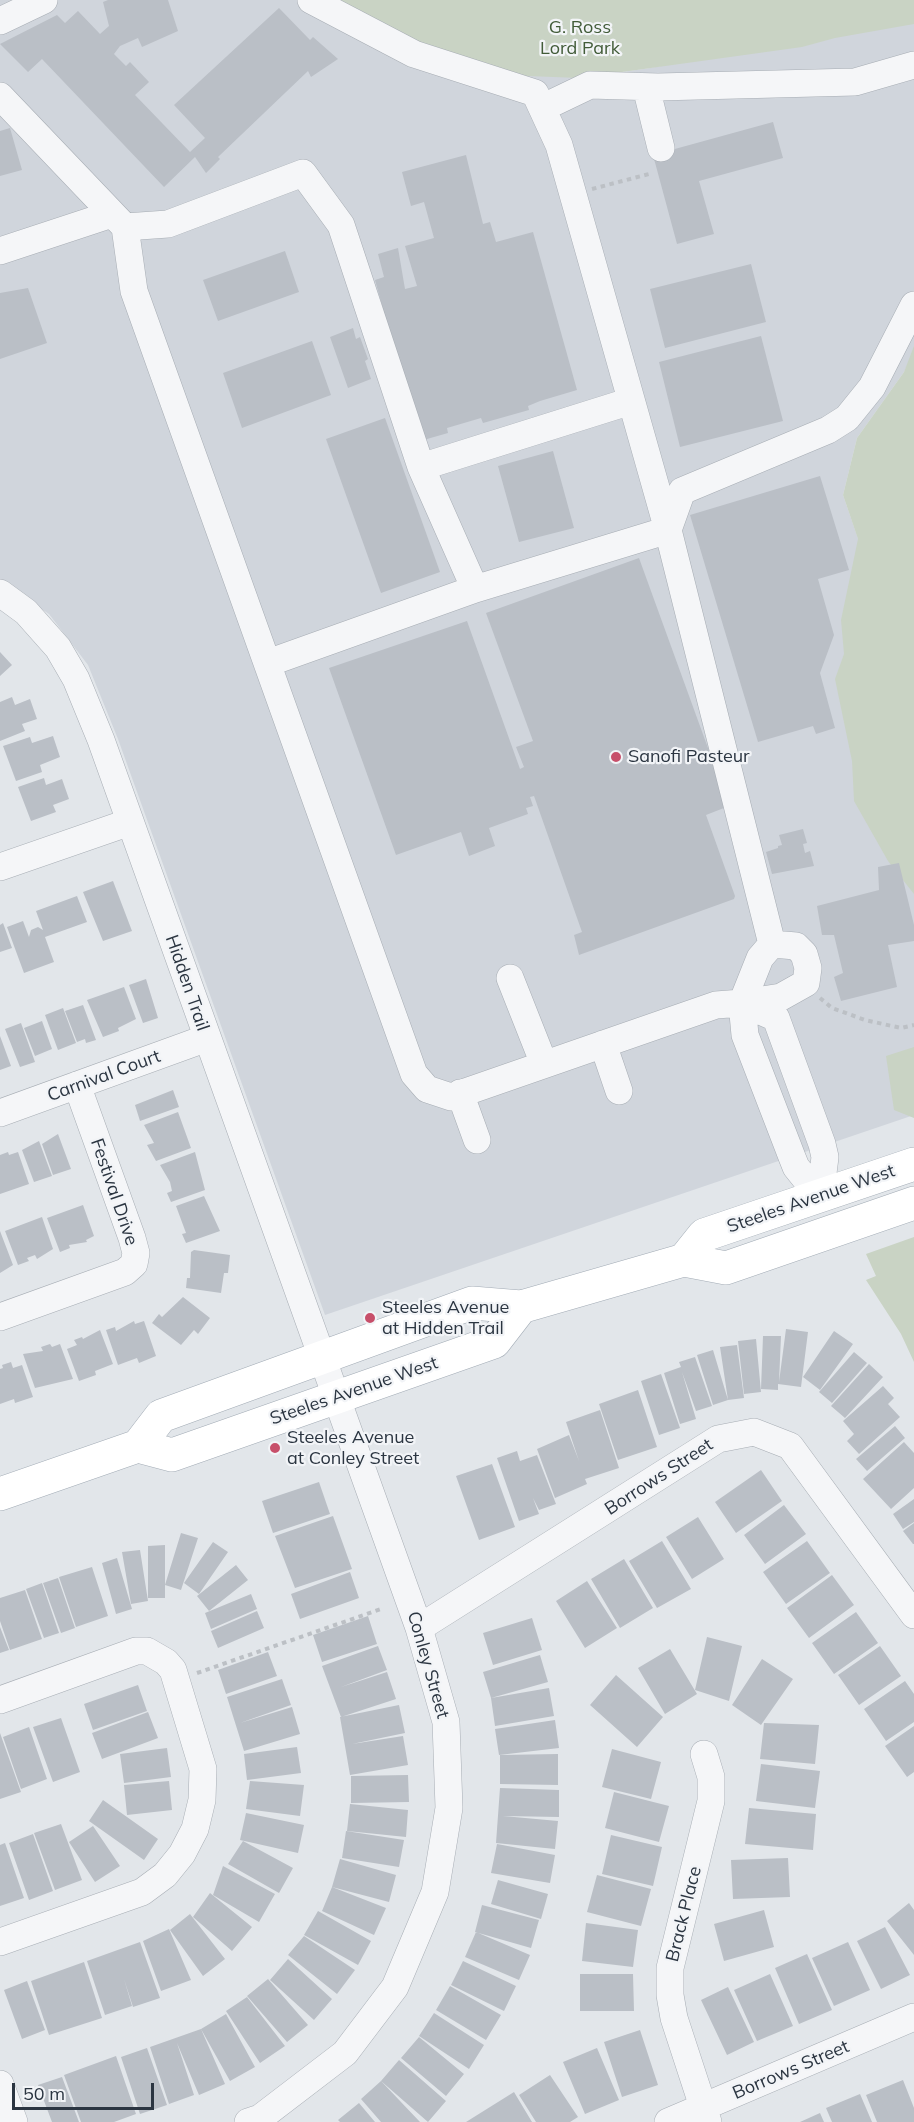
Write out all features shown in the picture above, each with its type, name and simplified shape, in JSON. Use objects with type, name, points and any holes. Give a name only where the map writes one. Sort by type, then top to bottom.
[{"type":"main road","name":"Steeles Avenue West","points":[[684,1260],[704,1235],[914,1164]]},
{"type":"main road","points":[[820,1197],[830,1231]]},
{"type":"main road","name":"Steeles Avenue West","points":[[520,1307],[494,1342],[172,1455],[138,1446],[160,1416],[472,1303],[520,1307],[684,1260],[726,1268],[914,1203]]},
{"type":"main road","points":[[0,1494],[138,1446]]},
{"type":"street","points":[[0,21],[44,0]]},
{"type":"street","points":[[311,0],[414,54],[535,93],[559,145],[668,530],[772,944]]},
{"type":"street","points":[[542,108],[590,85],[646,87],[855,82],[914,65]]},
{"type":"street","points":[[646,87],[661,148]]},
{"type":"street","points":[[0,96],[119,220],[134,291],[414,1074],[427,1089],[451,1097],[716,1005],[781,997],[806,983],[808,968],[804,954],[796,946],[772,944]]},
{"type":"street","points":[[0,251],[119,220],[168,224],[303,173],[341,225],[421,467],[475,589]]},
{"type":"street","points":[[668,530],[682,491],[828,430],[847,418],[872,387],[914,305]]},
{"type":"street","points":[[421,467],[631,401]]},
{"type":"street","points":[[268,663],[475,589],[668,530]]},
{"type":"street","name":"Hidden Trail","points":[[0,593],[38,623],[58,648],[76,679],[120,788],[130,822],[336,1397]]},
{"type":"street","points":[[0,867],[130,822]]},
{"type":"street","points":[[772,944],[760,958],[742,1003],[745,1035],[796,1167],[820,1197]]},
{"type":"street","points":[[510,978],[544,1064]]},
{"type":"street","name":"Carnival Court","points":[[0,1113],[207,1038]]},
{"type":"street","points":[[603,1044],[619,1091]]},
{"type":"street","name":"Festival Drive","points":[[0,1317],[125,1272],[134,1264],[136,1253],[132,1238],[77,1085]]},
{"type":"street","points":[[460,1093],[477,1140]]},
{"type":"street","name":"Conley Street","points":[[257,2121],[345,2053],[395,1988],[435,1892],[449,1808],[446,1722],[419,1628],[336,1397]]},
{"type":"street","name":"Borrows Street","points":[[419,1628],[718,1438],[754,1432],[790,1446],[914,1615]]},
{"type":"street","points":[[0,1700],[136,1651],[147,1651],[166,1662],[173,1670],[203,1769],[202,1800],[195,1829],[182,1854],[165,1875],[142,1892],[0,1942]]},
{"type":"street","name":"Brack Place","points":[[704,1754],[711,1778],[711,1801],[670,1968],[670,1986],[674,2018],[706,2115]]},
{"type":"street","name":"Borrows Street","points":[[668,2122],[706,2115],[914,2017]]},
{"type":"street","points":[[0,2084],[14,2122]]},
{"type":"path","points":[[573,194],[649,174]]},
{"type":"path","points":[[806,983],[812,992],[832,1008],[901,1029],[914,1025]]},
{"type":"path","points":[[197,1672],[384,1608]]},
{"type":"shaded area","name":"Sanofi Pasteur","points":[[0,0],[344,0],[579,78],[650,68],[914,17],[914,352],[904,372],[857,438],[843,495],[863,553],[889,834],[914,893],[914,1115],[325,1315],[118,739],[88,665],[49,614],[0,581]]},
{"type":"green space","name":"G. Ross Lord Park","points":[[303,0],[914,0],[914,24],[835,38],[802,47],[579,78],[502,75]]},
{"type":"green space","points":[[914,346],[914,894],[888,861],[854,801],[852,761],[835,679],[844,654],[841,620],[858,539],[843,495],[857,438],[904,372]]},
{"type":"green space","points":[[914,1047],[914,1118],[894,1110],[886,1056]]},
{"type":"green space","points":[[914,1237],[914,1362],[901,1334],[866,1280],[876,1276],[866,1254]]},
{"type":"building","points":[[108,0],[168,0],[178,31],[142,47],[138,38],[120,46],[114,54],[126,66],[130,62],[149,82],[135,95],[190,152],[205,138],[174,105],[279,8],[310,40],[313,37],[338,59],[311,77],[308,71],[218,157],[220,159],[206,173],[195,157],[164,187],[42,59],[28,72],[0,44],[57,15],[65,23],[78,11],[100,34],[109,26],[103,2]]},
{"type":"building","points":[[773,122],[783,158],[699,181],[714,234],[677,244],[653,155]]},
{"type":"building","points":[[10,128],[22,170],[0,176],[0,131]]},
{"type":"building","points":[[466,155],[483,224],[490,222],[496,242],[533,232],[577,390],[528,406],[529,410],[483,423],[481,418],[447,428],[448,433],[420,441],[375,280],[384,277],[378,254],[398,248],[405,289],[417,286],[405,246],[434,238],[424,202],[411,206],[402,172]]},
{"type":"building","points":[[285,251],[299,292],[218,321],[203,280]]},
{"type":"building","points":[[751,264],[766,322],[665,348],[650,289]]},
{"type":"building","points":[[28,288],[47,343],[0,359],[0,293]]},
{"type":"building","points":[[353,328],[356,339],[360,337],[368,359],[365,361],[371,379],[348,388],[330,337]]},
{"type":"building","points":[[761,336],[783,421],[680,447],[659,362]]},
{"type":"building","points":[[312,341],[331,395],[242,428],[223,373]]},
{"type":"building","points":[[385,418],[440,572],[381,593],[326,439]]},
{"type":"building","points":[[553,451],[574,528],[519,542],[498,466]]},
{"type":"building","points":[[820,476],[849,570],[818,579],[834,635],[820,673],[835,728],[816,734],[813,726],[758,742],[690,515]]},
{"type":"building","name":"Sanofi Pasteur","points":[[639,558],[729,806],[706,815],[735,896],[734,899],[579,955],[574,935],[582,932],[534,796],[530,797],[533,806],[526,808],[528,814],[489,828],[495,846],[469,856],[461,832],[396,855],[329,668],[467,621],[520,769],[524,767],[516,747],[533,741],[486,613]]},
{"type":"building","points":[[0,652],[12,665],[0,676]]},
{"type":"building","points":[[12,697],[15,705],[30,699],[37,719],[22,724],[25,731],[0,741],[0,702]]},
{"type":"building","points":[[53,736],[60,757],[40,765],[42,772],[16,781],[3,746],[30,737],[32,743]]},
{"type":"building","points":[[44,778],[46,785],[62,779],[69,799],[53,805],[56,812],[31,821],[18,787]]},
{"type":"building","points":[[803,829],[807,843],[803,844],[805,853],[810,851],[814,866],[772,874],[766,852],[782,845],[779,835]]},
{"type":"building","points":[[899,863],[914,925],[914,941],[888,945],[897,987],[841,1001],[834,977],[843,973],[834,935],[822,935],[817,906],[879,890],[878,867]]},
{"type":"building","points":[[113,881],[132,931],[103,941],[83,892]]},
{"type":"building","points":[[77,896],[87,922],[45,937],[54,962],[24,973],[7,927],[23,921],[29,937],[31,930],[38,927],[43,930],[36,911]]},
{"type":"building","points":[[3,923],[12,948],[0,952],[0,925]]},
{"type":"building","points":[[146,979],[158,1018],[143,1023],[129,985]]},
{"type":"building","points":[[124,987],[136,1019],[118,1028],[119,1031],[103,1037],[87,1000]]},
{"type":"building","points":[[83,1005],[96,1040],[86,1043],[85,1039],[77,1042],[65,1011]]},
{"type":"building","points":[[63,1008],[76,1043],[58,1050],[45,1015]]},
{"type":"building","points":[[42,1021],[52,1049],[35,1056],[24,1028]]},
{"type":"building","points":[[21,1023],[35,1062],[20,1067],[5,1029]]},
{"type":"building","points":[[0,1036],[11,1066],[0,1070]]},
{"type":"building","points":[[173,1090],[179,1107],[140,1121],[135,1105]]},
{"type":"building","points":[[178,1112],[191,1148],[156,1161],[147,1145],[154,1143],[144,1125]]},
{"type":"building","points":[[58,1134],[71,1169],[53,1175],[42,1144]]},
{"type":"building","points":[[39,1141],[52,1176],[34,1182],[22,1150]]},
{"type":"building","points":[[8,1152],[9,1155],[18,1152],[29,1184],[0,1194],[0,1155]]},
{"type":"building","points":[[195,1152],[205,1190],[171,1202],[167,1193],[172,1191],[170,1182],[160,1165]]},
{"type":"building","points":[[204,1196],[220,1231],[186,1243],[182,1234],[186,1233],[176,1206]]},
{"type":"building","points":[[83,1205],[94,1236],[86,1240],[87,1242],[69,1245],[70,1248],[60,1252],[47,1218]]},
{"type":"building","points":[[42,1217],[53,1249],[37,1259],[35,1255],[27,1258],[29,1261],[18,1265],[5,1231]]},
{"type":"building","points":[[0,1231],[13,1265],[0,1273]]},
{"type":"building","points":[[194,1250],[230,1255],[228,1273],[224,1273],[221,1293],[186,1288],[187,1278],[190,1278],[191,1252]]},
{"type":"building","points":[[183,1297],[210,1318],[198,1334],[194,1330],[181,1345],[152,1323],[159,1314],[162,1317]]},
{"type":"building","points":[[134,1321],[135,1324],[144,1321],[156,1356],[139,1363],[137,1358],[118,1365],[106,1330],[115,1327],[116,1331]]},
{"type":"building","points":[[786,1329],[808,1332],[801,1387],[778,1384],[778,1390],[761,1389],[763,1336],[781,1336],[779,1382]]},
{"type":"building","points":[[100,1330],[113,1364],[95,1371],[96,1375],[79,1381],[67,1349],[77,1345],[74,1340],[82,1337],[83,1339]]},
{"type":"building","points":[[834,1331],[853,1344],[820,1390],[803,1377]]},
{"type":"building","points":[[756,1339],[761,1392],[744,1394],[738,1341]]},
{"type":"building","points":[[50,1344],[52,1347],[60,1344],[73,1379],[35,1388],[23,1354],[43,1351],[41,1347]]},
{"type":"building","points":[[737,1345],[744,1398],[728,1400],[720,1347]]},
{"type":"building","points":[[713,1350],[728,1400],[713,1405],[697,1355]]},
{"type":"building","points":[[854,1352],[867,1363],[832,1403],[819,1392]]},
{"type":"building","points":[[695,1357],[712,1406],[696,1411],[682,1372],[696,1419],[680,1424],[664,1373],[681,1367],[679,1362]]},
{"type":"building","points":[[11,1362],[13,1368],[22,1365],[33,1397],[15,1403],[14,1399],[0,1404],[0,1369],[3,1368],[2,1365]]},
{"type":"building","points":[[869,1364],[883,1377],[845,1418],[831,1406]]},
{"type":"building","points":[[661,1374],[680,1428],[659,1435],[641,1381]]},
{"type":"building","points":[[883,1386],[894,1398],[888,1404],[900,1417],[859,1454],[847,1441],[854,1434],[843,1421]]},
{"type":"building","points":[[638,1390],[657,1447],[618,1460],[599,1404]]},
{"type":"building","points":[[600,1410],[619,1468],[585,1479],[587,1484],[555,1498],[537,1449],[569,1435],[579,1461],[566,1422]]},
{"type":"building","points":[[895,1426],[905,1438],[867,1471],[856,1459]]},
{"type":"building","points":[[904,1442],[914,1453],[914,1488],[891,1509],[863,1479]]},
{"type":"building","points":[[517,1451],[520,1461],[537,1455],[556,1504],[539,1510],[533,1498],[539,1514],[519,1521],[497,1458]]},
{"type":"building","points":[[492,1464],[515,1527],[479,1540],[456,1476]]},
{"type":"building","points":[[761,1470],[782,1501],[736,1533],[715,1502]]},
{"type":"building","points":[[319,1482],[330,1514],[273,1533],[262,1501]]},
{"type":"building","points":[[914,1499],[914,1522],[903,1529],[893,1514]]},
{"type":"building","points":[[784,1505],[806,1534],[765,1564],[744,1535]]},
{"type":"building","points":[[333,1516],[352,1569],[295,1588],[275,1536]]},
{"type":"building","points":[[698,1517],[724,1559],[692,1579],[666,1537]]},
{"type":"building","points":[[914,1523],[914,1544],[913,1544],[903,1531]]},
{"type":"building","points":[[181,1533],[198,1538],[181,1590],[165,1585]]},
{"type":"building","points":[[662,1541],[691,1589],[657,1608],[629,1561]]},
{"type":"building","points":[[807,1541],[830,1573],[786,1604],[763,1572]]},
{"type":"building","points":[[213,1542],[228,1552],[199,1594],[184,1583]]},
{"type":"building","points":[[165,1545],[165,1598],[148,1598],[148,1546]]},
{"type":"building","points":[[140,1550],[148,1601],[131,1604],[122,1552]]},
{"type":"building","points":[[117,1558],[132,1609],[116,1614],[102,1563]]},
{"type":"building","points":[[624,1559],[653,1608],[620,1628],[591,1579]]},
{"type":"building","points":[[236,1565],[248,1580],[209,1611],[197,1596]]},
{"type":"building","points":[[92,1567],[108,1616],[76,1627],[59,1577]]},
{"type":"building","points":[[350,1572],[359,1598],[300,1619],[291,1594]]},
{"type":"building","points":[[832,1575],[854,1605],[809,1638],[787,1608]]},
{"type":"building","points":[[58,1578],[75,1628],[61,1633],[43,1583]]},
{"type":"building","points":[[587,1581],[617,1628],[585,1648],[556,1601]]},
{"type":"building","points":[[42,1583],[59,1633],[44,1638],[26,1589]]},
{"type":"building","points":[[25,1590],[42,1639],[10,1650],[0,1621],[0,1598]]},
{"type":"building","points":[[251,1594],[257,1609],[211,1629],[205,1613]]},
{"type":"building","points":[[257,1611],[264,1628],[218,1648],[211,1631]]},
{"type":"building","points":[[856,1612],[878,1643],[834,1674],[812,1643]]},
{"type":"building","points":[[368,1616],[377,1644],[322,1662],[313,1635]]},
{"type":"building","points":[[532,1618],[542,1650],[493,1665],[483,1633]]},
{"type":"building","points":[[0,1627],[9,1650],[0,1653]]},
{"type":"building","points":[[707,1637],[742,1646],[729,1701],[695,1690]]},
{"type":"building","points":[[378,1646],[387,1670],[341,1687],[387,1672],[396,1699],[341,1717],[322,1666]]},
{"type":"building","points":[[880,1646],[901,1676],[859,1705],[838,1675]]},
{"type":"building","points":[[670,1649],[697,1694],[665,1714],[638,1668]]},
{"type":"building","points":[[268,1652],[277,1676],[226,1694],[218,1670]]},
{"type":"building","points":[[540,1655],[548,1682],[491,1698],[483,1672]]},
{"type":"building","points":[[762,1659],[793,1679],[761,1725],[732,1705]]},
{"type":"building","points":[[616,1675],[663,1717],[637,1747],[590,1705]]},
{"type":"building","points":[[282,1679],[291,1705],[240,1723],[292,1707],[300,1734],[244,1751],[227,1697]]},
{"type":"building","points":[[905,1681],[914,1694],[914,1722],[886,1741],[864,1709]]},
{"type":"building","points":[[138,1685],[147,1711],[93,1730],[84,1704]]},
{"type":"building","points":[[549,1688],[554,1716],[495,1726],[491,1698]]},
{"type":"building","points":[[399,1705],[405,1733],[352,1744],[403,1736],[408,1765],[350,1775],[340,1717]]},
{"type":"building","points":[[148,1712],[158,1738],[102,1759],[92,1733]]},
{"type":"building","points":[[61,1718],[80,1772],[53,1782],[33,1727]]},
{"type":"building","points":[[555,1720],[559,1748],[499,1755],[495,1729]]},
{"type":"building","points":[[764,1723],[819,1725],[815,1764],[760,1759]]},
{"type":"building","points":[[914,1726],[914,1772],[907,1777],[885,1746]]},
{"type":"building","points":[[29,1727],[47,1779],[21,1789],[3,1737]]},
{"type":"building","points":[[0,1733],[21,1792],[0,1799]]},
{"type":"building","points":[[297,1747],[301,1773],[247,1780],[244,1754]]},
{"type":"building","points":[[167,1748],[171,1777],[124,1783],[120,1754]]},
{"type":"building","points":[[612,1749],[661,1762],[651,1799],[602,1787]]},
{"type":"building","points":[[558,1754],[558,1785],[500,1784],[500,1755]]},
{"type":"building","points":[[761,1764],[820,1771],[815,1808],[756,1801]]},
{"type":"building","points":[[408,1775],[409,1802],[351,1803],[351,1776]]},
{"type":"building","points":[[169,1781],[172,1810],[127,1815],[124,1785]]},
{"type":"building","points":[[250,1781],[304,1785],[300,1816],[246,1809]]},
{"type":"building","points":[[500,1788],[559,1790],[559,1817],[503,1816],[558,1821],[555,1849],[496,1843]]},
{"type":"building","points":[[614,1792],[669,1806],[659,1842],[605,1828]]},
{"type":"building","points":[[103,1800],[158,1839],[144,1860],[89,1821]]},
{"type":"building","points":[[350,1804],[408,1810],[406,1837],[347,1831]]},
{"type":"building","points":[[749,1808],[816,1814],[813,1850],[745,1844]]},
{"type":"building","points":[[246,1813],[304,1825],[298,1853],[240,1840]]},
{"type":"building","points":[[61,1824],[82,1880],[55,1890],[34,1833]]},
{"type":"building","points":[[93,1826],[120,1866],[95,1882],[69,1842]]},
{"type":"building","points":[[346,1831],[404,1840],[399,1867],[342,1858]]},
{"type":"building","points":[[33,1834],[53,1891],[29,1900],[9,1843]]},
{"type":"building","points":[[611,1835],[662,1847],[653,1886],[602,1874]]},
{"type":"building","points":[[243,1841],[293,1868],[279,1893],[228,1864]]},
{"type":"building","points":[[5,1843],[24,1898],[0,1906],[0,1845]]},
{"type":"building","points":[[497,1844],[555,1855],[550,1883],[491,1873]]},
{"type":"building","points":[[788,1858],[790,1897],[733,1899],[731,1860]]},
{"type":"building","points":[[340,1859],[396,1875],[389,1902],[332,1887]]},
{"type":"building","points":[[223,1866],[275,1894],[259,1922],[213,1895]]},
{"type":"building","points":[[597,1875],[651,1889],[641,1926],[587,1912]]},
{"type":"building","points":[[498,1880],[548,1894],[541,1919],[491,1904]]},
{"type":"building","points":[[332,1887],[386,1908],[374,1935],[322,1911]]},
{"type":"building","points":[[210,1893],[252,1927],[232,1951],[193,1917]]},
{"type":"building","points":[[909,1903],[914,1910],[914,1955],[887,1921]]},
{"type":"building","points":[[482,1905],[539,1920],[531,1948],[475,1932]]},
{"type":"building","points":[[764,1910],[774,1947],[724,1961],[714,1924]]},
{"type":"building","points":[[318,1911],[371,1941],[358,1965],[304,1935]]},
{"type":"building","points":[[190,1914],[225,1959],[203,1976],[170,1930]]},
{"type":"building","points":[[586,1923],[638,1930],[633,1967],[582,1961]]},
{"type":"building","points":[[885,1927],[910,1975],[881,1989],[857,1941]]},
{"type":"building","points":[[169,1929],[191,1980],[161,1991],[143,1941]]},
{"type":"building","points":[[476,1932],[530,1955],[519,1980],[465,1957]]},
{"type":"building","points":[[304,1936],[355,1970],[337,1994],[288,1955]]},
{"type":"building","points":[[140,1942],[160,1998],[133,2007],[124,1979],[132,2006],[105,2015],[87,1961]]},
{"type":"building","points":[[848,1942],[870,1990],[834,2006],[812,1958]]},
{"type":"building","points":[[807,1954],[832,2010],[799,2024],[775,1968]]},
{"type":"building","points":[[288,1959],[332,1999],[314,2020],[270,1980]]},
{"type":"building","points":[[463,1961],[516,1986],[504,2011],[451,1985]]},
{"type":"building","points":[[84,1962],[102,2018],[49,2035],[31,1981]]},
{"type":"building","points":[[580,1974],[633,1974],[634,2011],[580,2011]]},
{"type":"building","points":[[770,1974],[793,2026],[757,2041],[734,1990]]},
{"type":"building","points":[[268,1979],[308,2025],[287,2042],[247,1996]]},
{"type":"building","points":[[27,1981],[45,2030],[22,2039],[4,1990]]},
{"type":"building","points":[[450,1986],[501,2015],[486,2040],[436,2010]]},
{"type":"building","points":[[728,1987],[754,2042],[727,2055],[701,2000]]},
{"type":"building","points":[[247,1997],[285,2046],[260,2063],[226,2011]]},
{"type":"building","points":[[434,2013],[484,2045],[469,2069],[419,2036]]},
{"type":"building","points":[[226,2014],[255,2067],[230,2081],[201,2029]]},
{"type":"building","points":[[201,2029],[225,2084],[199,2095],[177,2043],[194,2095],[169,2104],[150,2047]]},
{"type":"building","points":[[640,2030],[658,2085],[622,2097],[604,2042]]},
{"type":"building","points":[[419,2037],[464,2074],[446,2096],[401,2058]]},
{"type":"building","points":[[147,2048],[167,2105],[140,2114],[121,2057]]},
{"type":"building","points":[[597,2048],[619,2100],[585,2114],[563,2062]]},
{"type":"building","points":[[116,2056],[136,2114],[114,2122],[81,2122],[64,2075]]},
{"type":"building","points":[[399,2060],[446,2101],[428,2122],[381,2081]]},
{"type":"building","points":[[550,2075],[578,2117],[570,2122],[536,2122],[519,2095]]},
{"type":"building","points":[[62,2077],[79,2122],[52,2122],[38,2085]]},
{"type":"building","points":[[903,2080],[914,2108],[914,2122],[877,2122],[866,2095]]},
{"type":"building","points":[[381,2081],[420,2122],[381,2122],[361,2099]]},
{"type":"building","points":[[514,2092],[532,2122],[466,2122]]},
{"type":"building","points":[[860,2094],[872,2122],[832,2122],[826,2108]]},
{"type":"building","points":[[359,2103],[375,2122],[340,2122],[338,2120]]},
{"type":"building","points":[[820,2113],[824,2122],[800,2122]]},
{"type":"place","name":"Sanofi Pasteur","points":[[616,757]]},
{"type":"place","name":"Steeles Avenue at Hidden Trail","points":[[370,1318]]},
{"type":"place","name":"Steeles Avenue at Conley Street","points":[[275,1448]]}]
